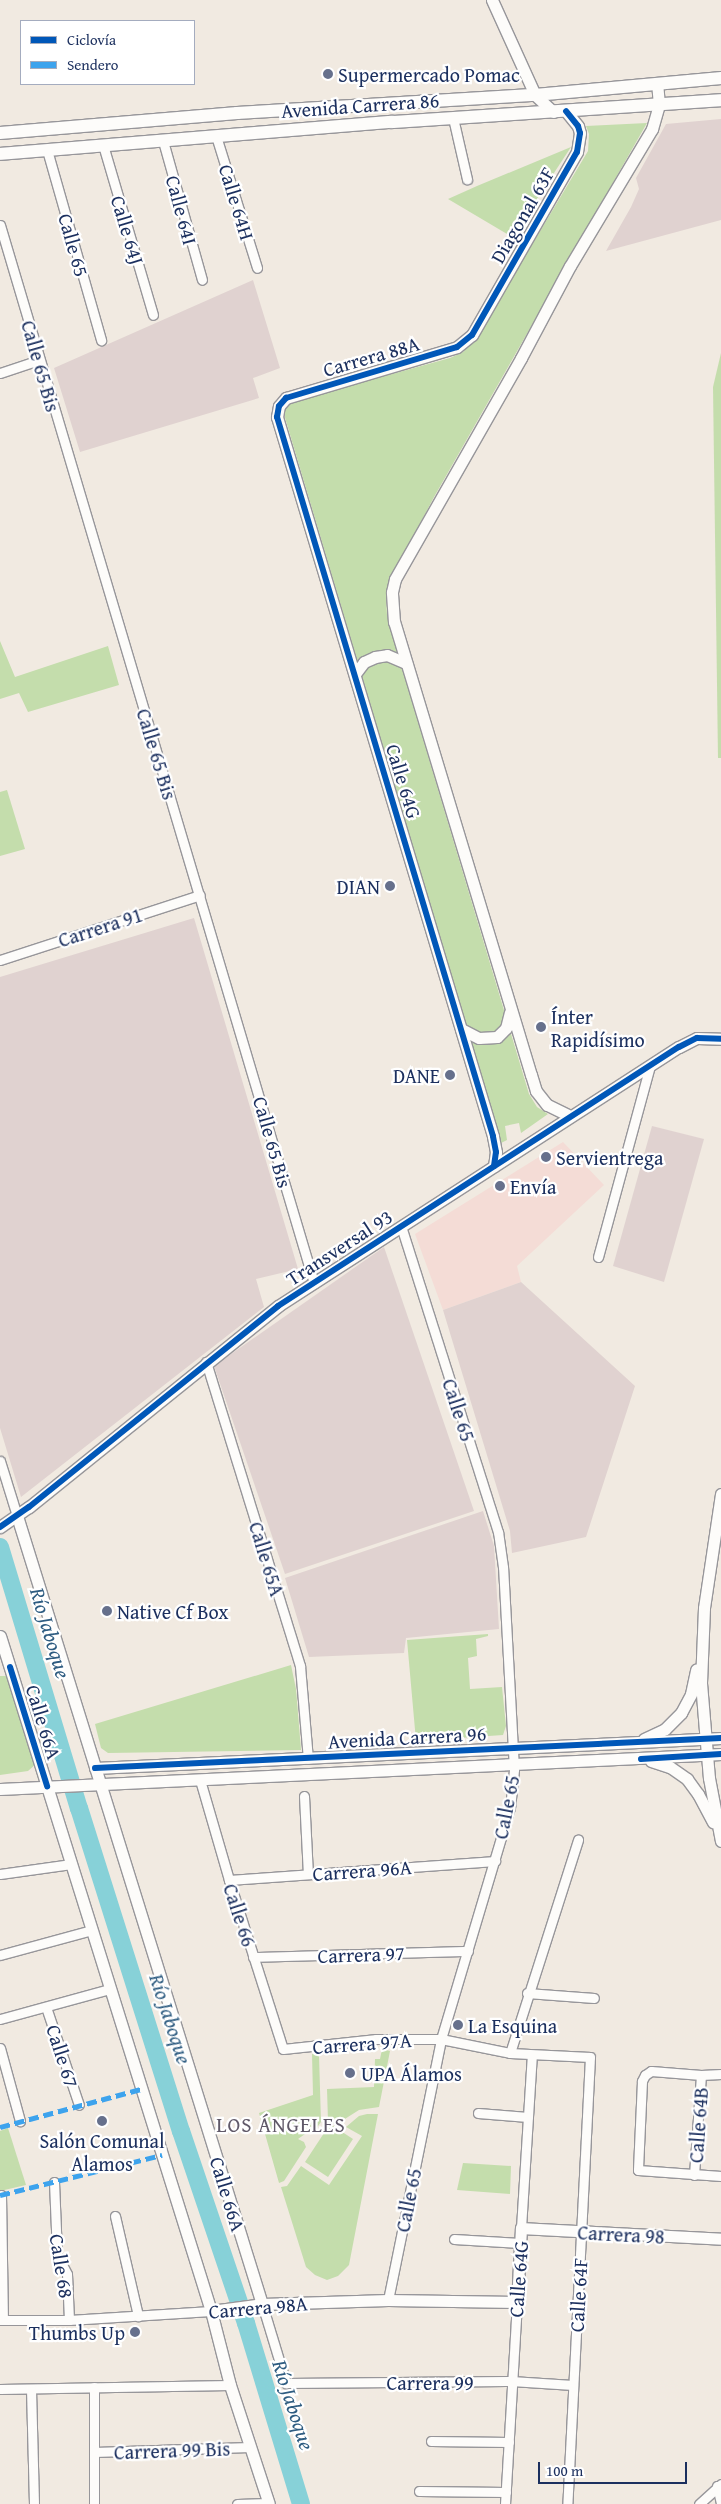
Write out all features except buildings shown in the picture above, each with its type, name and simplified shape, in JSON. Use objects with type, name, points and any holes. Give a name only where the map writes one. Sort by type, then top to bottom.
[{"type":"main road","name":"Avenida Carrera 86","points":[[0,133],[237,113],[535,95],[721,78]]},
{"type":"main road","name":"Avenida Carrera 86","points":[[0,154],[453,118],[721,100]]},
{"type":"street","points":[[492,0],[535,95]]},
{"type":"street","points":[[657,84],[659,105]]},
{"type":"street","name":"Diagonal 63F","points":[[472,335],[577,152],[580,142],[578,126],[535,95]]},
{"type":"street","name":"Calle 64G","points":[[570,1116],[551,1109],[540,1098],[510,1008],[406,663],[392,610],[393,584],[570,266],[652,129],[659,105]]},
{"type":"street","points":[[453,118],[467,179]]},
{"type":"street","name":"Calle 64H","points":[[216,136],[257,268]]},
{"type":"street","name":"Calle 64I","points":[[163,141],[202,280]]},
{"type":"street","name":"Calle 64J","points":[[103,145],[153,315]]},
{"type":"street","name":"Calle 65","points":[[47,150],[101,340]]},
{"type":"street","name":"Calle 65 Bis","points":[[0,225],[314,1282]]},
{"type":"street","name":"Carrera 88A","points":[[279,406],[286,398],[295,395],[457,347],[472,335]]},
{"type":"street","points":[[0,373],[39,360]]},
{"type":"street","name":"Calle 64G","points":[[279,406],[277,417],[493,1136],[496,1152],[494,1166]]},
{"type":"street","points":[[355,674],[364,662],[375,657],[387,655],[406,663]]},
{"type":"street","name":"Carrera 91","points":[[0,960],[200,894]]},
{"type":"street","points":[[462,1029],[479,1038],[498,1037],[506,1028],[510,1008]]},
{"type":"street","name":"Transversal 93","points":[[2,1526],[17,1516],[206,1362],[278,1306],[650,1065],[697,1038],[721,1039]]},
{"type":"street","points":[[598,1257],[650,1065]]},
{"type":"street","name":"Calle 65","points":[[388,2300],[441,2038],[495,1861],[512,1796],[514,1764],[504,1576],[498,1532],[401,1227]]},
{"type":"street","name":"Calle 65A","points":[[206,1362],[300,1666],[308,1759]]},
{"type":"street","name":"Calle 66A","points":[[0,1461],[286,2383]]},
{"type":"street","points":[[638,1742],[665,1729],[674,1722],[686,1705],[693,1686],[701,1637],[708,1570],[721,1494]]},
{"type":"street","name":"Calle 66A","points":[[0,1636],[5,1668],[50,1786],[71,1864],[110,1990],[214,2311],[230,2385],[269,2503]]},
{"type":"street","points":[[701,1637],[701,1683],[706,1756],[720,1839]]},
{"type":"street","name":"Avenida Carrera 96","points":[[95,1768],[721,1738]]},
{"type":"street","name":"Avenida Carrera 96","points":[[0,1789],[721,1754]]},
{"type":"street","points":[[641,1759],[670,1768],[687,1779],[698,1794],[720,1839]]},
{"type":"street","name":"Calle 66","points":[[200,1780],[229,1880],[283,2049]]},
{"type":"street","points":[[304,1796],[308,1874]]},
{"type":"street","points":[[510,2052],[578,1840]]},
{"type":"street","name":"Carrera 96A","points":[[229,1880],[495,1861]]},
{"type":"street","points":[[0,1874],[71,1864]]},
{"type":"street","points":[[0,1955],[92,1930]]},
{"type":"street","name":"Carrera 97","points":[[253,1957],[468,1951]]},
{"type":"street","points":[[0,2019],[110,1990]]},
{"type":"street","points":[[528,1993],[594,1998]]},
{"type":"street","name":"Calle 67","points":[[46,2007],[79,2105]]},
{"type":"street","name":"Carrera 97A","points":[[283,2049],[376,2039],[441,2038],[532,2055],[590,2057]]},
{"type":"street","points":[[0,2048],[20,2121]]},
{"type":"street","name":"Calle 64G","points":[[505,2504],[532,2055]]},
{"type":"street","name":"Calle 64F","points":[[567,2504],[590,2057]]},
{"type":"street","points":[[721,2074],[701,2075],[651,2070],[642,2081],[638,2170],[721,2176]]},
{"type":"street","name":"Calle 64B","points":[[694,2175],[701,2075]]},
{"type":"street","points":[[478,2113],[528,2117]]},
{"type":"street","name":"Calle 68","points":[[54,2182],[57,2255],[67,2274],[69,2320]]},
{"type":"street","points":[[1,2195],[1,2320]]},
{"type":"street","points":[[114,2216],[138,2316]]},
{"type":"street","name":"Carrera 98","points":[[521,2228],[721,2239]]},
{"type":"street","points":[[454,2238],[520,2243]]},
{"type":"street","name":"Carrera 98A","points":[[1,2320],[69,2320],[138,2316],[214,2311],[262,2304],[388,2300],[516,2302]]},
{"type":"street","name":"Carrera 99","points":[[286,2383],[512,2381],[573,2385]]},
{"type":"street","points":[[0,2389],[230,2385]]},
{"type":"street","points":[[94,2387],[94,2504]]},
{"type":"street","points":[[31,2389],[34,2504]]},
{"type":"street","points":[[431,2441],[510,2442]]},
{"type":"street","name":"Carrera 99 Bis","points":[[94,2452],[250,2447]]},
{"type":"street","points":[[699,2504],[719,2485]]},
{"type":"street","points":[[719,2485],[721,2504]]},
{"type":"street","points":[[419,2491],[506,2492]]},
{"type":"street","points":[[237,2504],[269,2503]]},
{"type":"shaded area","points":[[721,119],[721,220],[606,251],[639,189],[636,178],[666,124]]},
{"type":"shaded area","points":[[253,280],[280,368],[253,378],[259,398],[80,452],[54,368]]},
{"type":"shaded area","points":[[194,918],[298,1269],[256,1279],[264,1307],[21,1497],[0,1428],[0,977]]},
{"type":"shaded area","points":[[652,1126],[704,1139],[664,1282],[613,1266]]},
{"type":"shaded area","points":[[563,1142],[604,1185],[517,1266],[521,1282],[443,1310],[415,1234]]},
{"type":"shaded area","points":[[384,1247],[474,1511],[285,1574],[214,1366]]},
{"type":"shaded area","points":[[521,1282],[635,1386],[586,1537],[512,1553],[510,1531],[443,1310]]},
{"type":"shaded area","points":[[483,1511],[494,1546],[499,1629],[406,1638],[404,1653],[309,1657],[285,1578]]},
{"type":"green space","points":[[647,123],[434,497],[388,585],[386,595],[387,615],[392,635],[529,1094],[537,1107],[548,1114],[521,1133],[519,1123],[505,1126],[507,1140],[501,1143],[283,411],[287,403],[450,358],[463,352],[476,338],[588,151],[589,134],[586,126]]},
{"type":"green space","points":[[571,147],[512,237],[448,199],[477,186]]},
{"type":"green space","points":[[721,353],[721,758],[718,758],[713,387]]},
{"type":"green space","points":[[0,641],[15,677],[108,646],[119,685],[28,712],[19,693],[0,699]]},
{"type":"green space","points":[[7,790],[25,849],[0,856],[0,792]]},
{"type":"green space","points":[[488,1634],[488,1636],[476,1639],[477,1656],[468,1658],[470,1689],[502,1687],[506,1726],[503,1735],[416,1741],[407,1640]]},
{"type":"green space","points":[[291,1665],[296,1689],[301,1750],[108,1753],[101,1748],[95,1724]]},
{"type":"green space","points":[[0,1676],[7,1676],[36,1764],[28,1771],[0,1775]]},
{"type":"green space","points":[[382,2049],[390,2051],[379,2107],[359,2110],[340,2122],[333,2124],[328,2121],[327,2089],[374,2087],[375,2059],[380,2059]]},
{"type":"green space","points":[[312,2054],[319,2055],[321,2122],[315,2130],[299,2118],[287,2125],[295,2121],[304,2124],[305,2134],[298,2139],[304,2142],[306,2147],[284,2181],[279,2183],[259,2113],[313,2095]]},
{"type":"green space","points":[[378,2114],[349,2265],[338,2276],[327,2280],[315,2275],[306,2267],[281,2187],[287,2186],[301,2166],[329,2185],[362,2136],[346,2127],[359,2116]]},
{"type":"green space","points":[[330,2124],[353,2139],[328,2177],[305,2162]]},
{"type":"green space","points":[[8,2128],[26,2185],[0,2191],[0,2131]]},
{"type":"green space","points":[[463,2163],[511,2166],[510,2194],[457,2190]]},
{"type":"waterway","name":"Río Jaboque","points":[[0,1547],[79,1808],[181,2131],[246,2323],[301,2504]]},
{"type":"marked path","points":[[0,2127],[141,2089]]},
{"type":"marked path","points":[[0,2195],[162,2155]]},
{"type":"cycle path","points":[[494,1166],[496,1152],[493,1136],[277,417],[279,406],[286,398],[457,347],[472,335],[577,152],[580,133],[578,126],[566,111]]},
{"type":"cycle path","points":[[0,1527],[29,1507],[278,1306],[679,1047],[697,1038],[721,1039]]},
{"type":"cycle path","points":[[10,1667],[47,1786]]},
{"type":"cycle path","points":[[95,1768],[721,1738]]},
{"type":"cycle path","points":[[641,1759],[721,1754]]},
{"type":"place","name":"Supermercado Pomac","points":[[328,74]]},
{"type":"place","name":"DIAN","points":[[390,886]]},
{"type":"place","name":"Ínter Rapidísimo","points":[[541,1027]]},
{"type":"place","name":"DANE","points":[[450,1075]]},
{"type":"place","name":"Servientrega","points":[[546,1157]]},
{"type":"place","name":"Envía","points":[[500,1186]]},
{"type":"place","name":"Native Cf Box","points":[[107,1611]]},
{"type":"place","name":"La Esquina","points":[[458,2025]]},
{"type":"place","name":"UPA Álamos","points":[[350,2073]]},
{"type":"place","name":"Salón Comunal Alamos","points":[[102,2121]]},
{"type":"place","name":"Thumbs Up","points":[[135,2332]]},
{"type":"district","name":"LOS ÁNGELES","points":[[281,2125]]}]
